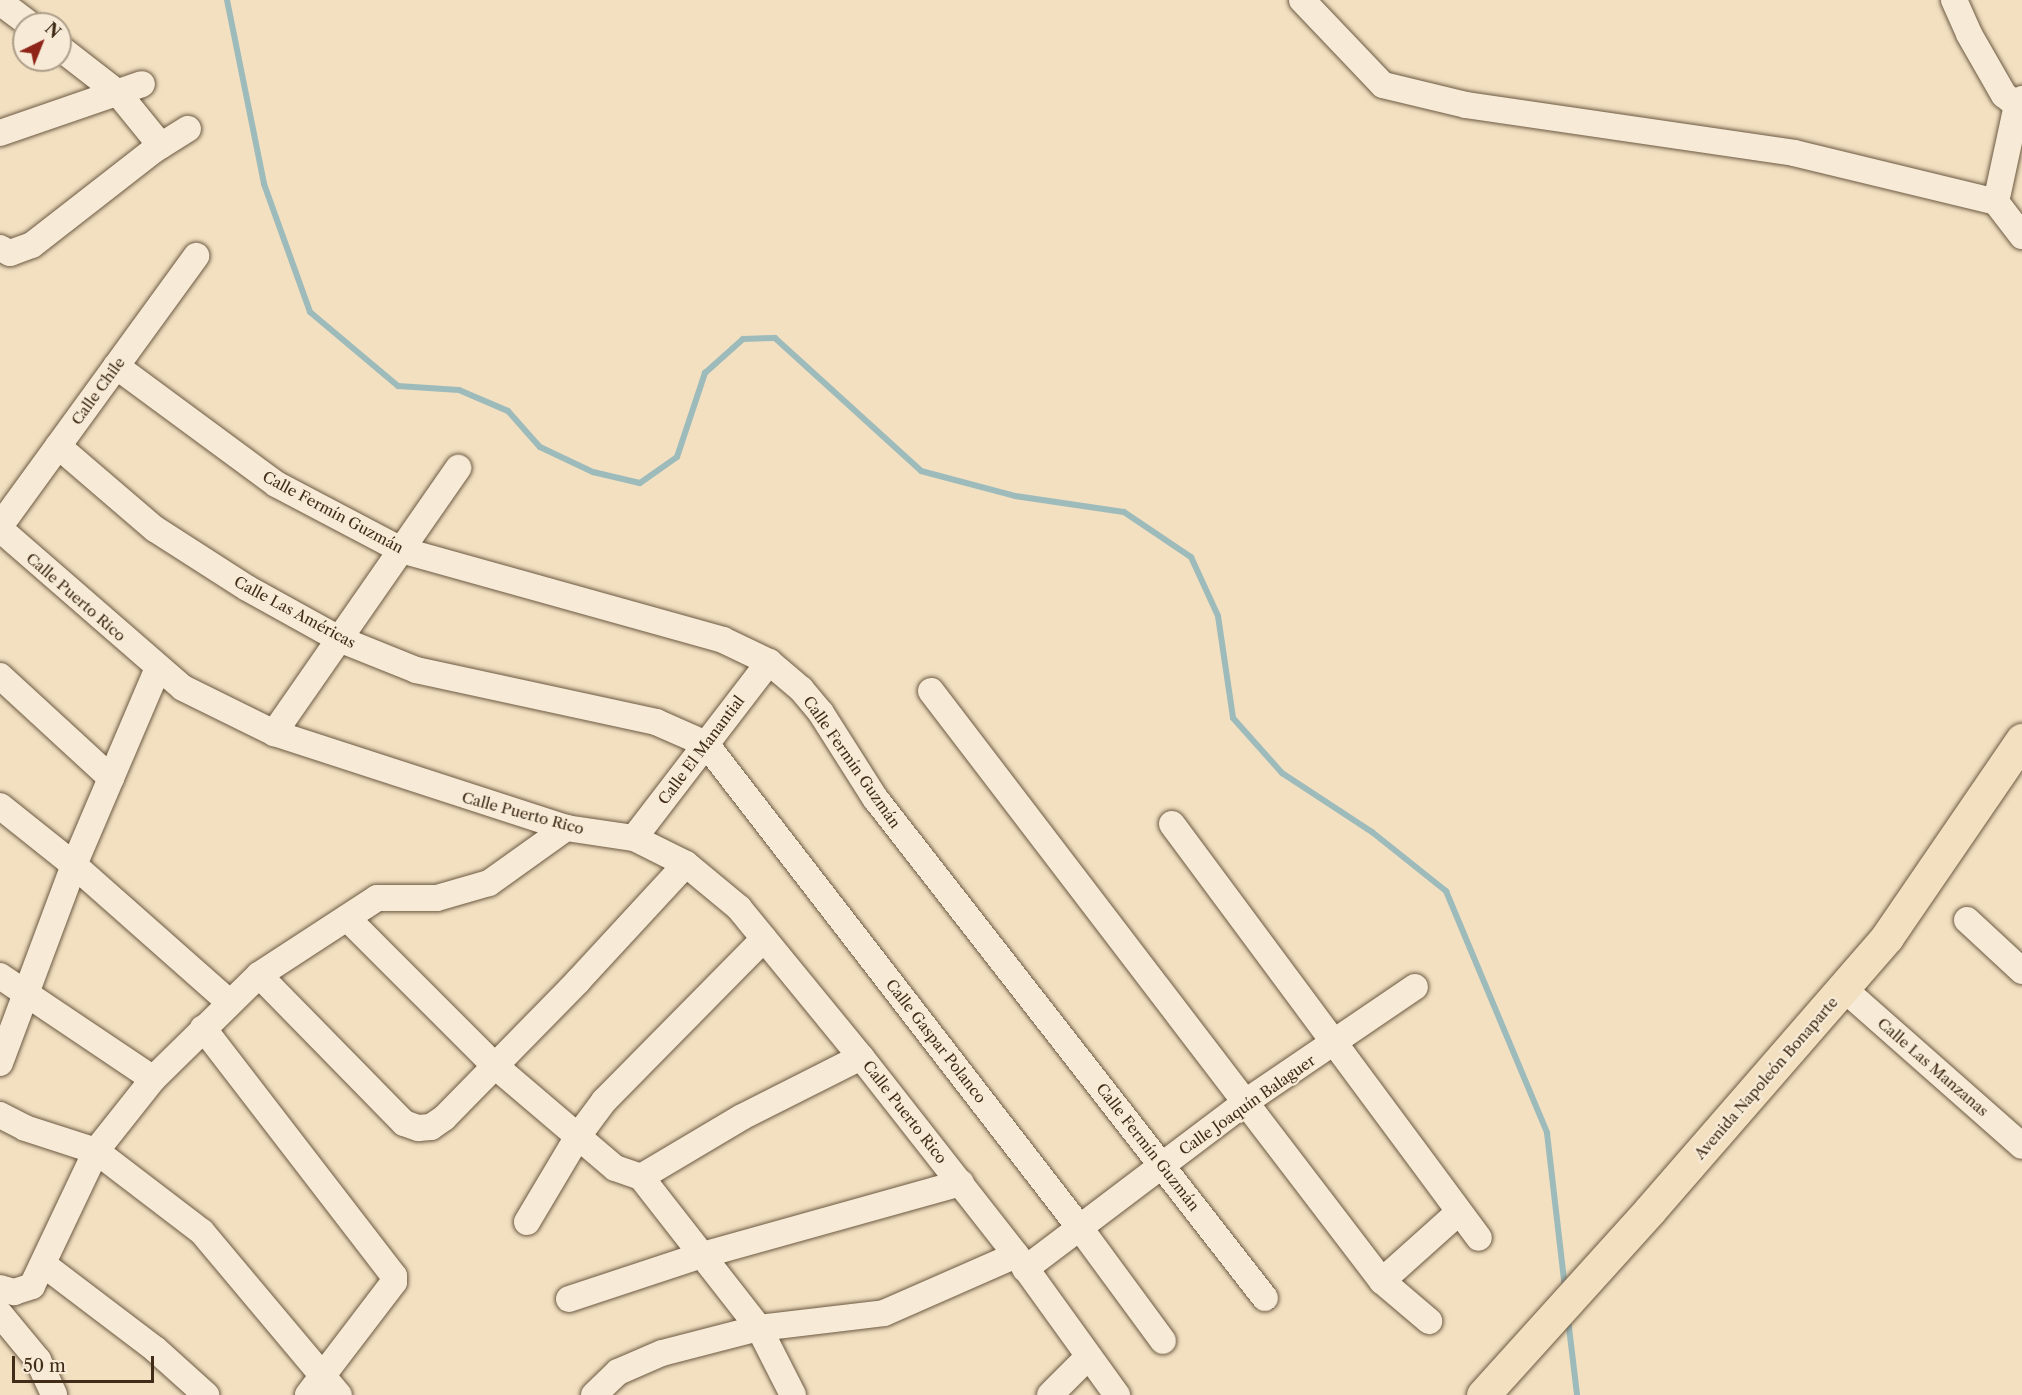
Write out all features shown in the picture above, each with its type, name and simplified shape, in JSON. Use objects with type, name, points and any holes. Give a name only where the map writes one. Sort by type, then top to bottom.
[{"type":"main road","name":"Avenida Napoleón Bonaparte","points":[[1484,1394],[1650,1210],[1887,937],[2022,740]]},
{"type":"street","points":[[1302,0],[1383,85],[1404,92],[1466,105],[1794,153],[1996,202],[2022,236]]},
{"type":"street","points":[[1954,0],[1969,34],[2004,95],[2020,102],[1996,202]]},
{"type":"street","points":[[0,2],[13,12]]},
{"type":"street","points":[[72,57],[118,93],[161,146]]},
{"type":"street","points":[[0,132],[142,84]]},
{"type":"street","points":[[0,248],[10,253],[32,245],[161,146],[188,129]]},
{"type":"street","name":"Calle Chile","points":[[0,528],[196,256]]},
{"type":"street","name":"Calle Fermín Guzmán","points":[[116,366],[276,484],[401,550],[723,640],[769,662],[801,689],[821,713],[875,798],[1265,1298]]},
{"type":"street","name":"Calle Las Américas","points":[[58,446],[155,529],[247,588],[339,639],[416,670],[656,722],[706,744]]},
{"type":"street","points":[[274,733],[458,468]]},
{"type":"street","name":"Calle Puerto Rico","points":[[0,528],[183,688],[274,733],[566,828],[634,838],[686,864],[739,909],[861,1057],[1021,1262],[1087,1358],[1116,1395]]},
{"type":"street","name":"Calle El Manantial","points":[[634,838],[769,662]]},
{"type":"street","points":[[0,1063],[25,991],[74,866],[158,668]]},
{"type":"street","points":[[0,676],[111,778]]},
{"type":"street","points":[[931,691],[1247,1101],[1382,1281],[1429,1321]]},
{"type":"street","name":"Calle Gaspar Polanco","points":[[706,744],[1080,1228],[1163,1341]]},
{"type":"street","points":[[0,806],[74,866],[230,1003]]},
{"type":"street","points":[[1172,824],[1479,1238]]},
{"type":"street","points":[[0,1288],[14,1292],[32,1286],[96,1151],[153,1079],[259,975],[377,898],[437,898],[489,884],[566,828]]},
{"type":"street","points":[[259,975],[411,1126],[431,1127],[444,1119],[686,864]]},
{"type":"street","points":[[347,918],[494,1065],[615,1168],[641,1177],[675,1217],[699,1256],[759,1328],[793,1395]]},
{"type":"street","points":[[1967,920],[2022,971]]},
{"type":"street","points":[[527,1222],[578,1136],[604,1101],[764,939]]},
{"type":"street","points":[[0,976],[153,1079]]},
{"type":"street","name":"Calle Joaquín Balaguer","points":[[594,1395],[618,1372],[662,1353],[759,1328],[884,1313],[1021,1262],[1080,1228],[1247,1101],[1415,987]]},
{"type":"street","name":"Calle Las Manzanas","points":[[1844,989],[2022,1146]]},
{"type":"street","points":[[0,1115],[25,1128],[96,1151],[202,1232],[324,1389],[394,1282],[394,1276],[204,1028]]},
{"type":"street","points":[[641,1177],[742,1117],[861,1057]]},
{"type":"street","points":[[569,1299],[699,1256],[961,1183]]},
{"type":"street","points":[[1382,1281],[1459,1212]]},
{"type":"street","points":[[43,1264],[155,1349],[206,1395]]},
{"type":"street","points":[[0,1314],[38,1360],[54,1395]]},
{"type":"street","points":[[1050,1395],[1087,1358]]},
{"type":"waterway","points":[[227,0],[264,184],[310,312],[398,386],[459,390],[508,411],[540,447],[593,472],[640,483],[677,457],[705,373],[743,339],[775,338],[921,471],[1015,496],[1124,512],[1191,557],[1218,616],[1233,718],[1282,773],[1372,832],[1446,891],[1547,1133],[1565,1288]]},
{"type":"waterway","points":[[1568,1319],[1577,1395]]}]
